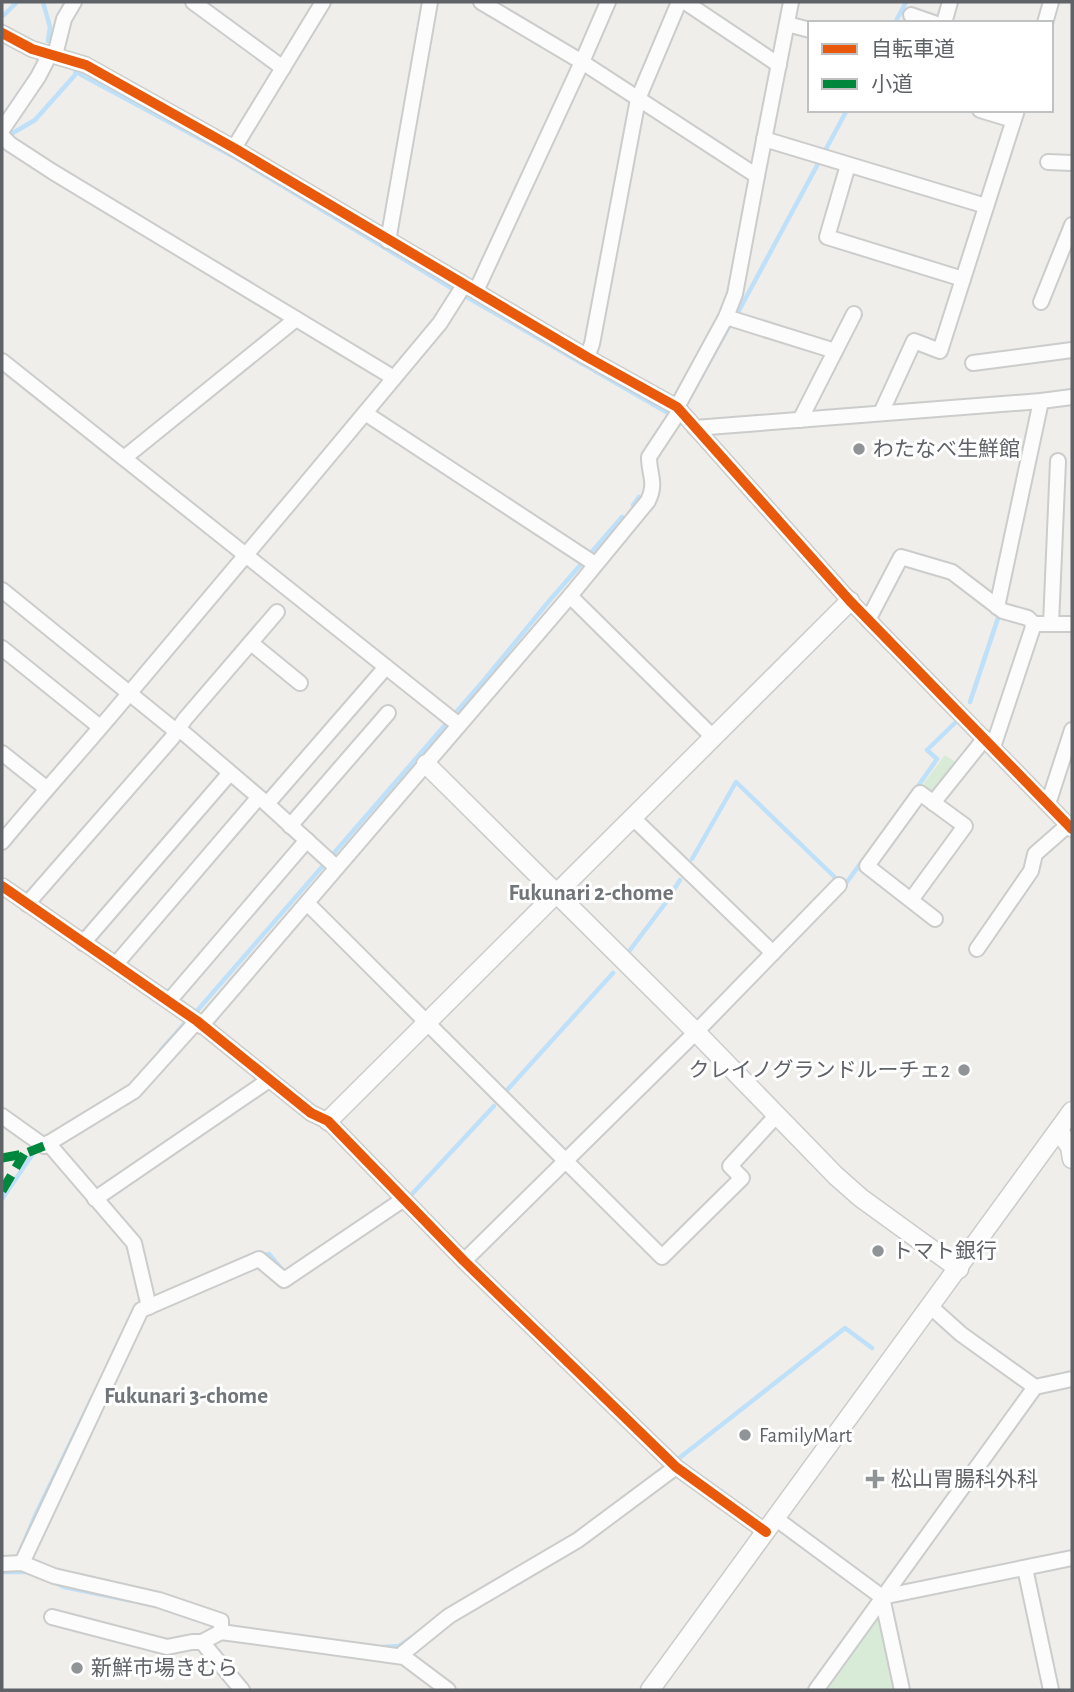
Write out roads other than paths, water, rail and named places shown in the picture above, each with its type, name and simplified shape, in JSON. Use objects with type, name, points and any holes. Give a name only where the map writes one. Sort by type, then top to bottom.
[{"type":"street","points":[[74,2],[64,19],[52,55],[3,135],[53,172],[394,378]]},
{"type":"street","points":[[193,2],[283,68]]},
{"type":"street","points":[[234,148],[323,2]]},
{"type":"street","points":[[388,241],[430,2]]},
{"type":"street","points":[[481,2],[582,62],[757,176]]},
{"type":"street","points":[[2,842],[246,555],[464,291],[582,62],[608,2]]},
{"type":"street","points":[[587,357],[592,344],[638,99],[679,2]]},
{"type":"street","points":[[685,2],[779,65]]},
{"type":"street","points":[[2,1116],[44,1146],[134,1091],[307,903],[331,862],[426,764],[453,721],[570,596],[590,560],[648,501],[654,484],[649,457],[732,318],[791,2]]},
{"type":"street","points":[[945,21],[950,2]]},
{"type":"street","points":[[1035,2],[1050,4],[1046,21]]},
{"type":"street","points":[[911,15],[928,21]]},
{"type":"street","points":[[787,24],[808,29]]},
{"type":"street","points":[[2,33],[32,49],[86,65],[234,148],[388,241],[464,291],[678,409],[850,601],[1070,827],[1035,854],[1031,871],[977,949]]},
{"type":"street","points":[[881,413],[914,341],[940,351],[1015,115],[994,112]]},
{"type":"street","points":[[764,139],[986,206]]},
{"type":"street","points":[[1048,162],[1072,163]]},
{"type":"street","points":[[848,165],[827,237],[963,279]]},
{"type":"street","points":[[1041,302],[1072,225]]},
{"type":"street","points":[[800,420],[854,314]]},
{"type":"street","points":[[732,318],[835,351]]},
{"type":"street","points":[[124,458],[296,319]]},
{"type":"street","points":[[973,363],[1072,350]]},
{"type":"street","points":[[2,360],[453,721]]},
{"type":"street","points":[[695,429],[1072,397]]},
{"type":"street","points":[[997,607],[1041,401]]},
{"type":"street","points":[[365,413],[590,560]]},
{"type":"street","points":[[1051,624],[1058,461]]},
{"type":"street","points":[[868,620],[901,557],[953,572],[1003,611],[1028,618],[1034,624],[1072,624]]},
{"type":"street","points":[[2,590],[171,727],[185,734],[331,862]]},
{"type":"street","points":[[570,596],[714,737]]},
{"type":"street","points":[[328,1121],[850,601]]},
{"type":"street","points":[[27,904],[277,612]]},
{"type":"street","points":[[933,803],[989,743],[1034,624]]},
{"type":"street","points":[[251,643],[300,683]]},
{"type":"street","points":[[2,648],[100,727]]},
{"type":"street","points":[[116,964],[386,667]]},
{"type":"street","points":[[290,825],[388,713]]},
{"type":"street","points":[[1048,804],[1072,730]]},
{"type":"street","points":[[2,753],[46,788]]},
{"type":"street","points":[[426,764],[836,1175],[861,1198],[959,1269]]},
{"type":"street","points":[[83,943],[230,773]]},
{"type":"street","points":[[911,900],[965,826],[920,793],[867,866],[935,919]]},
{"type":"street","points":[[633,818],[773,953]]},
{"type":"street","points":[[169,1001],[307,841]]},
{"type":"street","points":[[464,1261],[696,1032],[839,884]]},
{"type":"street","points":[[2,886],[169,1001],[312,1113],[328,1121],[464,1261],[676,1467],[883,1597],[1072,1558]]},
{"type":"street","points":[[307,903],[662,1257],[742,1178],[730,1166],[777,1115]]},
{"type":"street","points":[[96,1199],[269,1080]]},
{"type":"street","points":[[650,1690],[1072,1111]]},
{"type":"street","points":[[1059,1131],[1070,1147],[1072,1159]]},
{"type":"street","points":[[48,1143],[134,1243],[149,1307]]},
{"type":"street","points":[[22,1563],[141,1311],[258,1259],[284,1280],[404,1199]]},
{"type":"street","points":[[931,1307],[961,1334],[1035,1387]]},
{"type":"street","points":[[816,1690],[1035,1387],[1072,1378]]},
{"type":"street","points":[[404,1657],[403,1653],[450,1616],[578,1540],[676,1467]]},
{"type":"street","points":[[2,1564],[22,1563],[54,1576],[159,1600],[221,1621],[221,1628]]},
{"type":"street","points":[[1025,1568],[1051,1690]]},
{"type":"street","points":[[883,1597],[902,1690]]},
{"type":"street","points":[[52,1617],[167,1647],[202,1642],[221,1628],[404,1657],[448,1690]]},
{"type":"street","points":[[202,1642],[242,1690]]},
{"type":"waterway","points":[[4,15],[17,2]]},
{"type":"waterway","points":[[43,2],[50,27],[48,41]]},
{"type":"waterway","points":[[896,21],[906,2]]},
{"type":"waterway","points":[[6,137],[35,120],[75,75],[76,69]]},
{"type":"waterway","points":[[76,72],[236,158],[453,289],[668,413]]},
{"type":"waterway","points":[[736,316],[846,112]]},
{"type":"waterway","points":[[686,404],[731,323]]},
{"type":"waterway","points":[[633,505],[639,497]]},
{"type":"waterway","points":[[196,1012],[622,517]]},
{"type":"waterway","points":[[970,702],[999,615]]},
{"type":"waterway","points":[[916,789],[937,759],[927,750],[958,720]]},
{"type":"waterway","points":[[692,859],[736,782],[844,886],[863,860]]},
{"type":"waterway","points":[[630,950],[680,880]]},
{"type":"waterway","points":[[508,1089],[613,973]]},
{"type":"waterway","points":[[161,1050],[186,1022]]},
{"type":"waterway","points":[[413,1193],[494,1106]]},
{"type":"waterway","points":[[2,1199],[32,1155]]},
{"type":"waterway","points":[[262,1256],[269,1254],[284,1272]]},
{"type":"waterway","points":[[678,1459],[845,1328],[872,1348]]},
{"type":"waterway","points":[[18,1556],[93,1396]]},
{"type":"waterway","points":[[2,1572],[29,1572]]},
{"type":"waterway","points":[[53,1582],[64,1587],[133,1601]]},
{"type":"waterway","points":[[382,1647],[399,1646],[412,1637]]},
{"type":"place","name":"わたなべ生鮮館","points":[[859,449]]},
{"type":"place","name":"クレイノグランドルーチェ2","points":[[964,1070]]},
{"type":"place","name":"トマト銀行","points":[[878,1251]]},
{"type":"place","name":"FamilyMart","points":[[745,1435]]},
{"type":"place","name":"松山胃腸科外科","points":[[875,1479]]},
{"type":"place","name":"新鮮市場きむら","points":[[77,1668]]},
{"type":"district","name":"Fukunari 2-chome","points":[[591,893]]},
{"type":"district","name":"Fukunari 3-chome","points":[[186,1396]]}]
